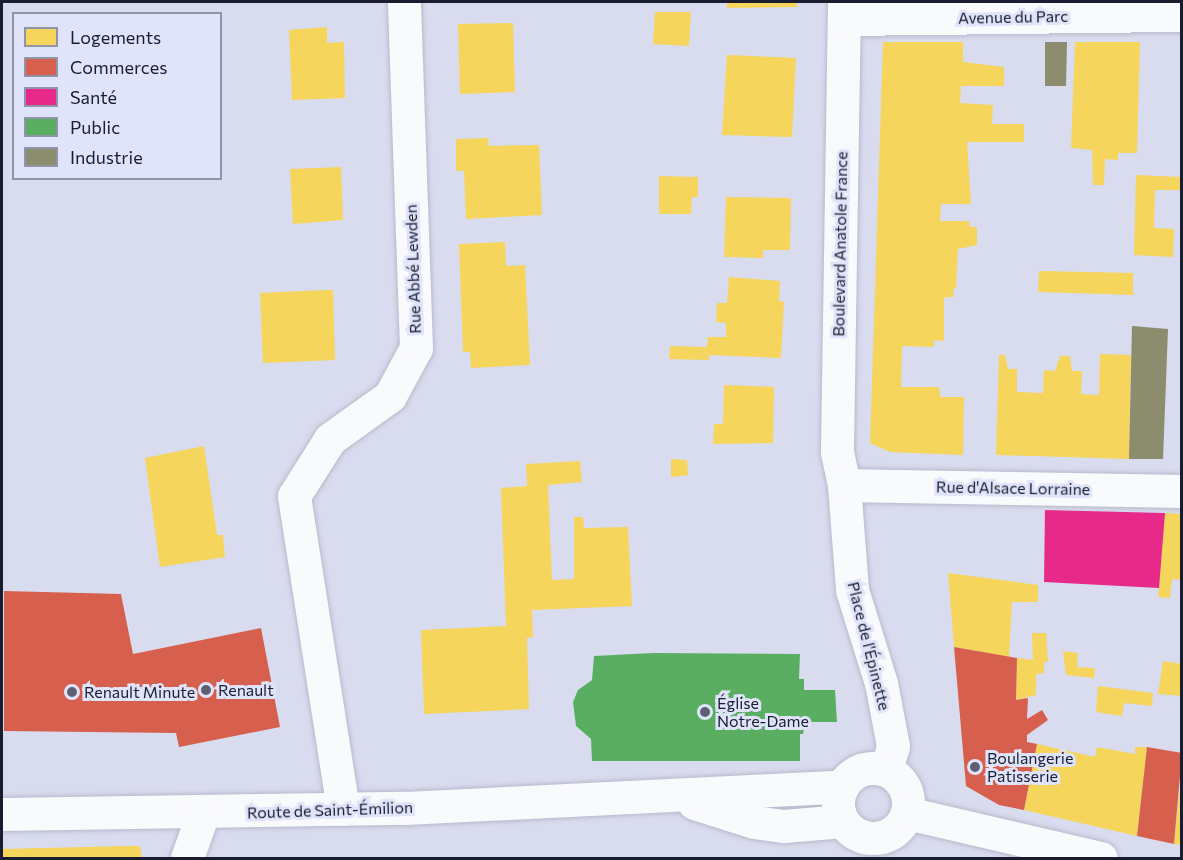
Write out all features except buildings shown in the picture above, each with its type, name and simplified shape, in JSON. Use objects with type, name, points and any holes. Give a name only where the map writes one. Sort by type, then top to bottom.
[{"type":"street","name":"Rue Abbé Lewden","points":[[343,809],[294,496],[330,439],[390,396],[416,348],[404,2]]},
{"type":"street","name":"Avenue du Parc","points":[[844,10],[1182,15]]},
{"type":"street","name":"Boulevard Anatole France","points":[[844,10],[837,452],[844,485]]},
{"type":"street","name":"Rue d'Alsace Lorraine","points":[[844,485],[1182,491]]},
{"type":"street","name":"Place de l'Épinette","points":[[844,485],[852,590],[881,683],[892,746],[886,770]]},
{"type":"street","points":[[866,769],[886,770],[902,783],[907,793],[907,813],[880,848],[843,821],[838,798],[848,779],[866,769]]},
{"type":"street","name":"Route de Saint-Émilion","points":[[2,814],[138,810],[203,813],[343,809],[842,787]]},
{"type":"street","name":"Route de Saint-Émilion","points":[[657,795],[721,809],[754,822],[784,826],[843,821]]},
{"type":"street","points":[[187,858],[203,813]]},
{"type":"street","points":[[907,813],[1101,858]]},
{"type":"place","name":"Renault","points":[[206,690]]},
{"type":"place","name":"Renault Minute","points":[[72,692]]},
{"type":"place","name":"Église Notre-Dame","points":[[705,712]]},
{"type":"place","name":"Boulangerie Patisserie","points":[[975,767]]}]
